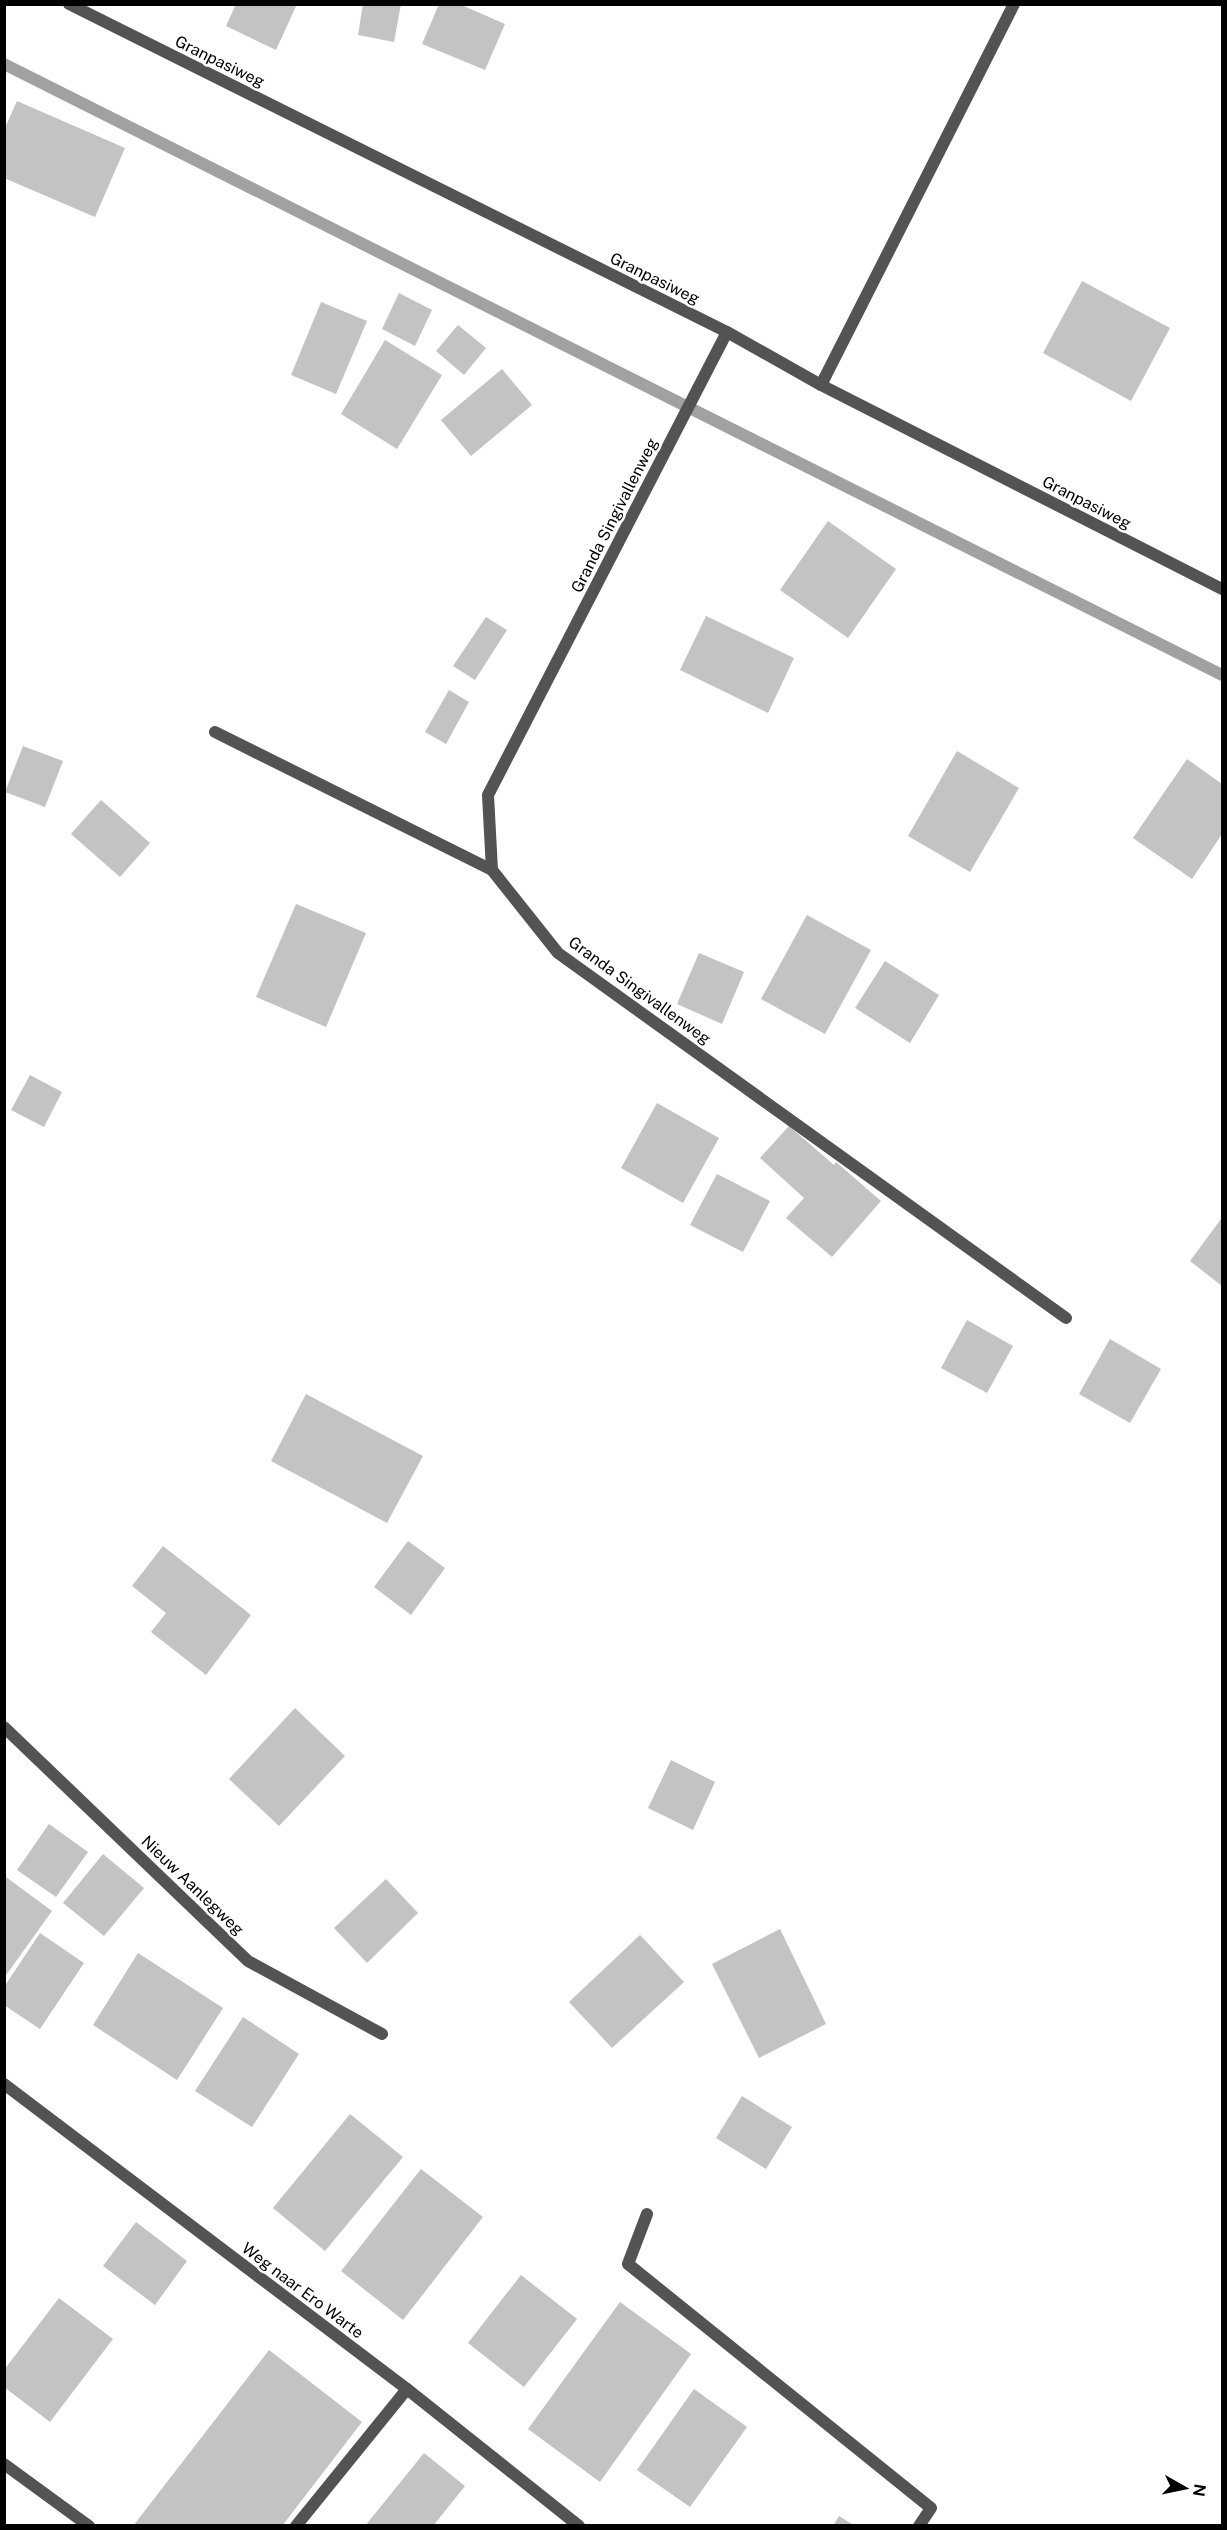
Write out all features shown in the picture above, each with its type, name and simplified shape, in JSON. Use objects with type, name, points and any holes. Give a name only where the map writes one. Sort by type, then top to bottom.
[{"type":"street","name":"Granpasiweg","points":[[69,4],[727,332],[821,386],[1222,589]]},
{"type":"street","points":[[821,386],[1014,4]]},
{"type":"street","name":"Granda Singivallenweg","points":[[727,332],[488,795],[492,870],[558,953],[1066,1318]]},
{"type":"street","points":[[215,732],[492,870]]},
{"type":"street","name":"Nieuw Aanlegweg","points":[[4,1727],[248,1961],[382,2034]]},
{"type":"street","name":"Weg naar Ero Warte","points":[[4,2085],[407,2389],[579,2526]]},
{"type":"street","points":[[648,2214],[628,2264],[931,2508],[919,2526]]},
{"type":"street","points":[[296,2526],[407,2389]]},
{"type":"street","points":[[4,2464],[89,2526]]},
{"type":"building","points":[[236,4],[297,4],[276,50],[226,26]]},
{"type":"building","points":[[363,4],[401,4],[394,42],[358,35]]},
{"type":"building","points":[[439,4],[459,4],[505,24],[485,70],[422,44]]},
{"type":"building","points":[[17,101],[125,148],[95,217],[4,178],[4,130]]},
{"type":"building","points":[[1082,281],[1170,328],[1131,401],[1043,353]]},
{"type":"building","points":[[399,293],[432,310],[415,346],[382,329]]},
{"type":"building","points":[[321,302],[367,321],[336,394],[291,375]]},
{"type":"building","points":[[458,325],[486,348],[464,375],[436,351]]},
{"type":"building","points":[[385,340],[442,375],[397,449],[341,414]]},
{"type":"building","points":[[502,369],[532,405],[471,456],[441,420]]},
{"type":"building","points":[[828,521],[896,569],[848,638],[780,590]]},
{"type":"building","points":[[706,616],[794,658],[768,713],[680,670]]},
{"type":"building","points":[[486,617],[507,630],[475,680],[453,666]]},
{"type":"building","points":[[449,690],[469,702],[446,744],[425,732]]},
{"type":"building","points":[[23,746],[63,761],[45,807],[5,792]]},
{"type":"building","points":[[957,751],[1019,788],[970,872],[908,836]]},
{"type":"building","points":[[1187,759],[1222,784],[1222,834],[1192,879],[1133,838]]},
{"type":"building","points":[[101,800],[150,843],[120,877],[71,834]]},
{"type":"building","points":[[296,904],[366,933],[326,1027],[256,997]]},
{"type":"building","points":[[807,915],[871,950],[825,1034],[761,999]]},
{"type":"building","points":[[699,953],[744,972],[722,1024],[677,1004]]},
{"type":"building","points":[[885,961],[939,995],[910,1043],[855,1008]]},
{"type":"building","points":[[30,1075],[62,1092],[44,1127],[11,1110]]},
{"type":"building","points":[[657,1103],[719,1138],[683,1203],[621,1168]]},
{"type":"building","points":[[789,1126],[881,1201],[832,1257],[786,1218],[804,1198],[760,1158]]},
{"type":"building","points":[[717,1174],[770,1201],[743,1252],[690,1225]]},
{"type":"building","points":[[1221,1219],[1222,1221],[1222,1286],[1190,1261]]},
{"type":"building","points":[[967,1320],[1013,1346],[987,1393],[941,1368]]},
{"type":"building","points":[[1110,1339],[1161,1369],[1130,1423],[1079,1394]]},
{"type":"building","points":[[306,1394],[423,1456],[387,1523],[271,1461]]},
{"type":"building","points":[[408,1541],[445,1568],[411,1615],[374,1587]]},
{"type":"building","points":[[163,1546],[251,1615],[206,1675],[151,1632],[166,1613],[132,1586]]},
{"type":"building","points":[[295,1708],[345,1756],[279,1826],[229,1779]]},
{"type":"building","points":[[671,1760],[715,1782],[693,1830],[648,1808]]},
{"type":"building","points":[[49,1824],[88,1852],[56,1897],[17,1870]]},
{"type":"building","points":[[103,1854],[144,1888],[104,1936],[63,1903]]},
{"type":"building","points":[[6,1877],[52,1911],[4,1978],[4,1879]]},
{"type":"building","points":[[386,1879],[418,1913],[367,1963],[334,1928]]},
{"type":"building","points":[[780,1929],[826,2024],[759,2058],[712,1964]]},
{"type":"building","points":[[40,1933],[84,1963],[40,2029],[4,2005],[4,1987]]},
{"type":"building","points":[[640,1935],[684,1982],[612,2048],[569,2002]]},
{"type":"building","points":[[138,1953],[223,2008],[177,2080],[93,2025]]},
{"type":"building","points":[[243,2017],[299,2054],[252,2127],[195,2091]]},
{"type":"building","points":[[742,2096],[792,2127],[766,2169],[716,2138]]},
{"type":"building","points":[[350,2114],[403,2157],[325,2251],[273,2208]]},
{"type":"building","points":[[421,2169],[483,2217],[403,2320],[341,2271]]},
{"type":"building","points":[[136,2222],[187,2261],[155,2305],[103,2266]]},
{"type":"building","points":[[521,2275],[577,2319],[524,2387],[468,2343]]},
{"type":"building","points":[[59,2298],[113,2339],[50,2422],[4,2387],[4,2370]]},
{"type":"building","points":[[620,2302],[691,2354],[600,2482],[528,2429]]},
{"type":"building","points":[[269,2350],[362,2422],[282,2526],[133,2526]]},
{"type":"building","points":[[694,2389],[747,2427],[690,2507],[637,2470]]},
{"type":"building","points":[[424,2453],[465,2486],[433,2526],[365,2526]]},
{"type":"building","points":[[839,2516],[855,2526],[833,2526]]},
{"type":"waterway","points":[[4,64],[1222,675]]}]
